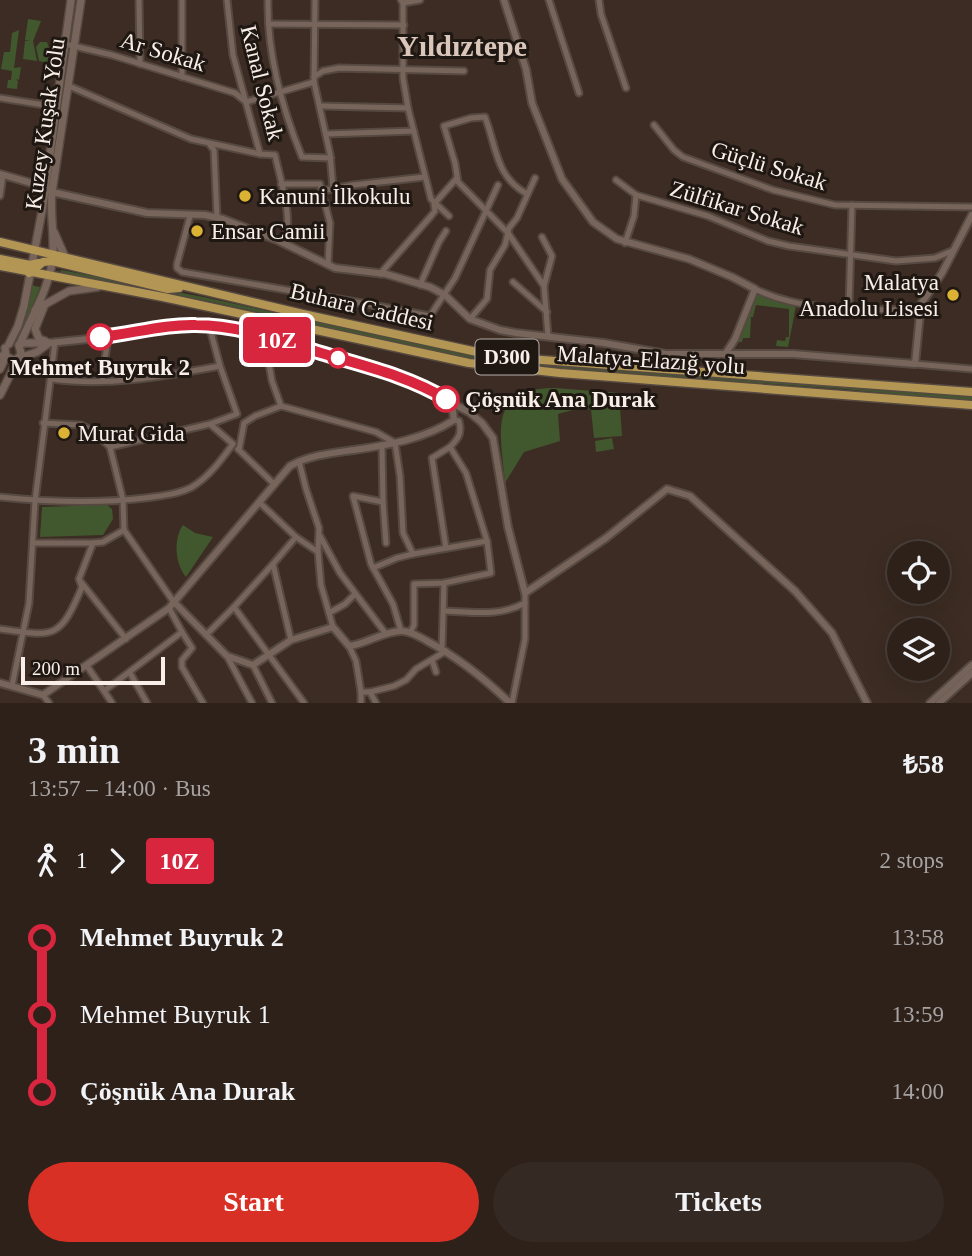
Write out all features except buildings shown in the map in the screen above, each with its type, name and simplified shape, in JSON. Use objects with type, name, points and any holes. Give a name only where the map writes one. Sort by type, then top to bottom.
[{"type":"highway","name":"Buhara Caddesi","points":[[0,242],[57,259],[385,333],[500,356],[972,392]]},
{"type":"highway","points":[[28,267],[30,249]]},
{"type":"highway","points":[[0,259],[28,267],[57,259],[51,278]]},
{"type":"highway","name":"Malatya-Elazığ yolu","points":[[0,266],[28,267],[51,278],[493,366],[972,405]]},
{"type":"main road","name":"Kuzey Kuşak Yolu","points":[[57,259],[48,190],[71,0]]},
{"type":"main road","name":"Kuzey Kuşak Yolu","points":[[30,249],[48,190],[69,86],[81,0]]},
{"type":"main road","points":[[51,222],[57,259]]},
{"type":"main road","points":[[0,369],[4,350],[18,326],[24,306],[28,267]]},
{"type":"main road","points":[[0,395],[21,353],[19,346],[51,278]]},
{"type":"main road","points":[[34,311],[69,291],[100,286]]},
{"type":"main road","points":[[45,303],[35,329],[39,339],[52,343]]},
{"type":"main road","points":[[4,350],[14,343],[19,346]]},
{"type":"main road","points":[[19,346],[24,343],[52,343]]},
{"type":"main road","points":[[4,350],[10,359],[18,358],[37,352],[52,343]]},
{"type":"street","points":[[139,0],[140,64]]},
{"type":"street","points":[[182,0],[182,77]]},
{"type":"street","name":"Kanal Sokak","points":[[227,0],[230,39],[260,154],[275,155],[288,215],[288,234],[283,243]]},
{"type":"street","points":[[268,0],[269,24],[280,92],[302,157],[331,158]]},
{"type":"street","points":[[315,0],[314,80],[331,158],[333,188]]},
{"type":"street","points":[[420,0],[402,1],[403,69],[408,108],[431,199],[449,216]]},
{"type":"street","points":[[504,0],[526,69],[532,103],[566,186],[602,230],[625,243],[689,259],[786,301],[849,308],[919,310]]},
{"type":"street","points":[[549,0],[579,93]]},
{"type":"street","points":[[599,0],[601,14],[626,88]]},
{"type":"street","points":[[269,24],[404,25]]},
{"type":"street","name":"Ar Sokak","points":[[65,44],[235,93],[246,102]]},
{"type":"street","points":[[246,102],[314,80],[323,71],[339,68],[464,71]]},
{"type":"street","points":[[69,86],[191,139],[260,154]]},
{"type":"street","points":[[0,98],[57,107]]},
{"type":"street","points":[[321,106],[408,108]]},
{"type":"street","points":[[527,194],[511,183],[501,168],[485,117],[446,125],[443,128],[455,163],[458,182],[508,233],[544,286]]},
{"type":"street","name":"Güçlü Sokak","points":[[654,125],[674,150],[687,159],[773,190],[835,205],[972,207]]},
{"type":"street","points":[[326,134],[414,131]]},
{"type":"street","points":[[210,145],[215,150],[217,217]]},
{"type":"street","points":[[0,196],[1,174],[48,190],[147,213],[217,217],[283,243],[328,265],[343,270],[380,274],[420,285],[445,295],[470,318],[500,330],[615,344],[666,354],[793,354],[972,369]]},
{"type":"street","points":[[321,191],[425,177]]},
{"type":"street","points":[[380,274],[435,211],[434,204],[457,177]]},
{"type":"street","points":[[470,318],[485,303],[490,289],[490,270],[505,245],[508,233],[535,178]]},
{"type":"street","name":"Zülfikar Sokak","points":[[616,180],[636,195],[708,216],[776,243],[896,261],[935,258],[953,251]]},
{"type":"street","points":[[281,184],[320,184],[330,223],[328,265]]},
{"type":"street","points":[[190,216],[177,268],[182,272],[430,316],[455,278],[498,185]]},
{"type":"street","name":"Zülfikar Sokak","points":[[625,243],[634,216],[636,195]]},
{"type":"street","points":[[849,308],[852,205]]},
{"type":"street","points":[[915,364],[921,304],[942,273],[972,215]]},
{"type":"street","points":[[420,285],[446,231]]},
{"type":"street","points":[[542,237],[552,256],[544,286],[548,337]]},
{"type":"street","points":[[513,282],[547,312]]},
{"type":"street","points":[[726,353],[735,339],[755,289]]},
{"type":"street","points":[[12,686],[29,603],[35,500],[43,423],[52,379],[52,343],[108,337],[176,325],[209,325],[264,336],[417,383],[469,411],[482,422],[493,438],[508,527],[525,593],[525,639],[511,703]]},
{"type":"street","points":[[209,325],[237,414],[244,423]]},
{"type":"street","points":[[264,336],[272,381],[281,406]]},
{"type":"street","points":[[102,381],[108,337]]},
{"type":"street","points":[[666,354],[666,369]]},
{"type":"street","points":[[52,379],[102,381],[147,378],[220,366]]},
{"type":"street","points":[[452,402],[454,420]]},
{"type":"street","points":[[239,450],[244,423],[281,406],[376,432],[395,443]]},
{"type":"street","points":[[110,447],[210,424],[237,414]]},
{"type":"street","points":[[43,695],[126,639],[171,604],[273,483],[299,461],[395,443],[436,430],[454,420],[459,421],[459,439],[432,458],[446,548]]},
{"type":"street","points":[[43,423],[81,425],[93,431],[110,447],[123,500],[124,530],[171,604],[182,632],[192,648],[182,660],[182,667],[203,703]]},
{"type":"street","points":[[210,424],[273,483]]},
{"type":"street","points":[[395,443],[403,534],[413,554]]},
{"type":"street","points":[[0,497],[96,503],[166,495],[190,488],[203,479],[233,444]]},
{"type":"street","points":[[382,446],[386,543]]},
{"type":"street","points":[[410,633],[414,625],[414,584],[444,583],[491,573],[488,541],[466,473],[450,447]]},
{"type":"street","points":[[299,461],[317,516],[320,536],[317,552],[321,584],[333,627],[349,646],[356,661],[361,703]]},
{"type":"street","points":[[525,593],[606,538],[667,489],[690,496],[795,591],[832,633],[867,701]]},
{"type":"street","points":[[383,502],[353,496],[365,548],[393,604],[401,631]]},
{"type":"street","points":[[259,502],[296,537],[317,552]]},
{"type":"street","points":[[34,543],[103,542],[124,530]]},
{"type":"street","points":[[320,536],[340,573],[386,634]]},
{"type":"street","points":[[206,634],[234,607],[296,537]]},
{"type":"street","points":[[373,568],[413,554],[488,541]]},
{"type":"street","points":[[0,629],[51,633],[61,626],[69,618],[82,587],[79,579],[93,543]]},
{"type":"street","points":[[273,564],[291,640]]},
{"type":"street","points":[[79,579],[126,639]]},
{"type":"street","points":[[444,583],[444,650]]},
{"type":"street","points":[[329,613],[345,604],[355,594]]},
{"type":"street","points":[[444,611],[499,613],[525,603]]},
{"type":"street","points":[[171,604],[227,656],[252,703]]},
{"type":"street","points":[[234,607],[304,703]]},
{"type":"street","points":[[253,665],[291,640],[333,627]]},
{"type":"street","points":[[349,646],[360,645],[386,634],[401,631],[410,633],[444,650],[480,674],[511,703]]},
{"type":"street","points":[[104,691],[182,632]]},
{"type":"street","points":[[361,692],[370,692],[406,681],[416,669],[444,650]]},
{"type":"street","points":[[227,656],[253,665],[272,703]]},
{"type":"street","points":[[432,660],[436,672]]},
{"type":"street","points":[[87,666],[112,703]]},
{"type":"street","points":[[930,703],[972,666]]},
{"type":"street","points":[[130,673],[147,703]]},
{"type":"street","points":[[939,703],[972,673]]},
{"type":"street","points":[[0,683],[43,695],[49,703]]},
{"type":"street","points":[[370,692],[376,703]]},
{"type":"green space","points":[[28,19],[41,21],[33,41],[37,61],[23,59],[25,41],[30,41],[25,40]]},
{"type":"green space","points":[[19,30],[14,68],[21,67],[19,80],[15,79],[18,81],[17,89],[7,88],[12,71],[1,69],[4,52],[10,52],[12,33]]},
{"type":"green space","points":[[40,42],[47,42],[50,51],[48,63],[39,61],[36,47]]},
{"type":"green space","points":[[61,270],[203,297],[477,357],[512,362],[844,385],[972,397],[972,402],[844,389],[477,361],[203,300],[60,276]]},
{"type":"green space","points":[[30,285],[40,287],[18,343],[13,343]]},
{"type":"green space","points":[[758,294],[796,306],[788,347],[776,346],[777,340],[785,341],[786,337],[789,337],[789,309],[756,305],[751,317],[750,338],[737,342]]},
{"type":"green space","points":[[555,388],[619,393],[622,436],[594,438],[591,410],[580,408],[558,414],[560,441],[524,452],[505,483],[501,431],[508,405],[518,396],[533,390]]},
{"type":"green space","points":[[612,438],[614,449],[596,452],[595,441]]},
{"type":"green space","points":[[107,505],[112,509],[113,519],[103,535],[40,537],[42,507]]},
{"type":"green space","points":[[183,525],[195,533],[213,537],[186,577],[179,565],[177,551],[178,537]]},
{"type":"bus line","name":"10Z","points":[[100,337],[176,325],[209,325],[264,336],[363,365],[417,383],[446,399]]},
{"type":"place","name":"Kanuni İlkokulu","points":[[245,196]]},
{"type":"place","name":"Ensar Camii","points":[[197,231]]},
{"type":"place","name":"Malatya Anadolu Lisesi","points":[[953,295]]},
{"type":"place","name":"Mehmet Buyruk 2","points":[[100,337]]},
{"type":"place","name":"Çöşnük Ana Durak","points":[[446,399]]},
{"type":"place","name":"Murat Gida","points":[[64,433]]},
{"type":"district","name":"Yıldıztepe","points":[[462,45]]}]
